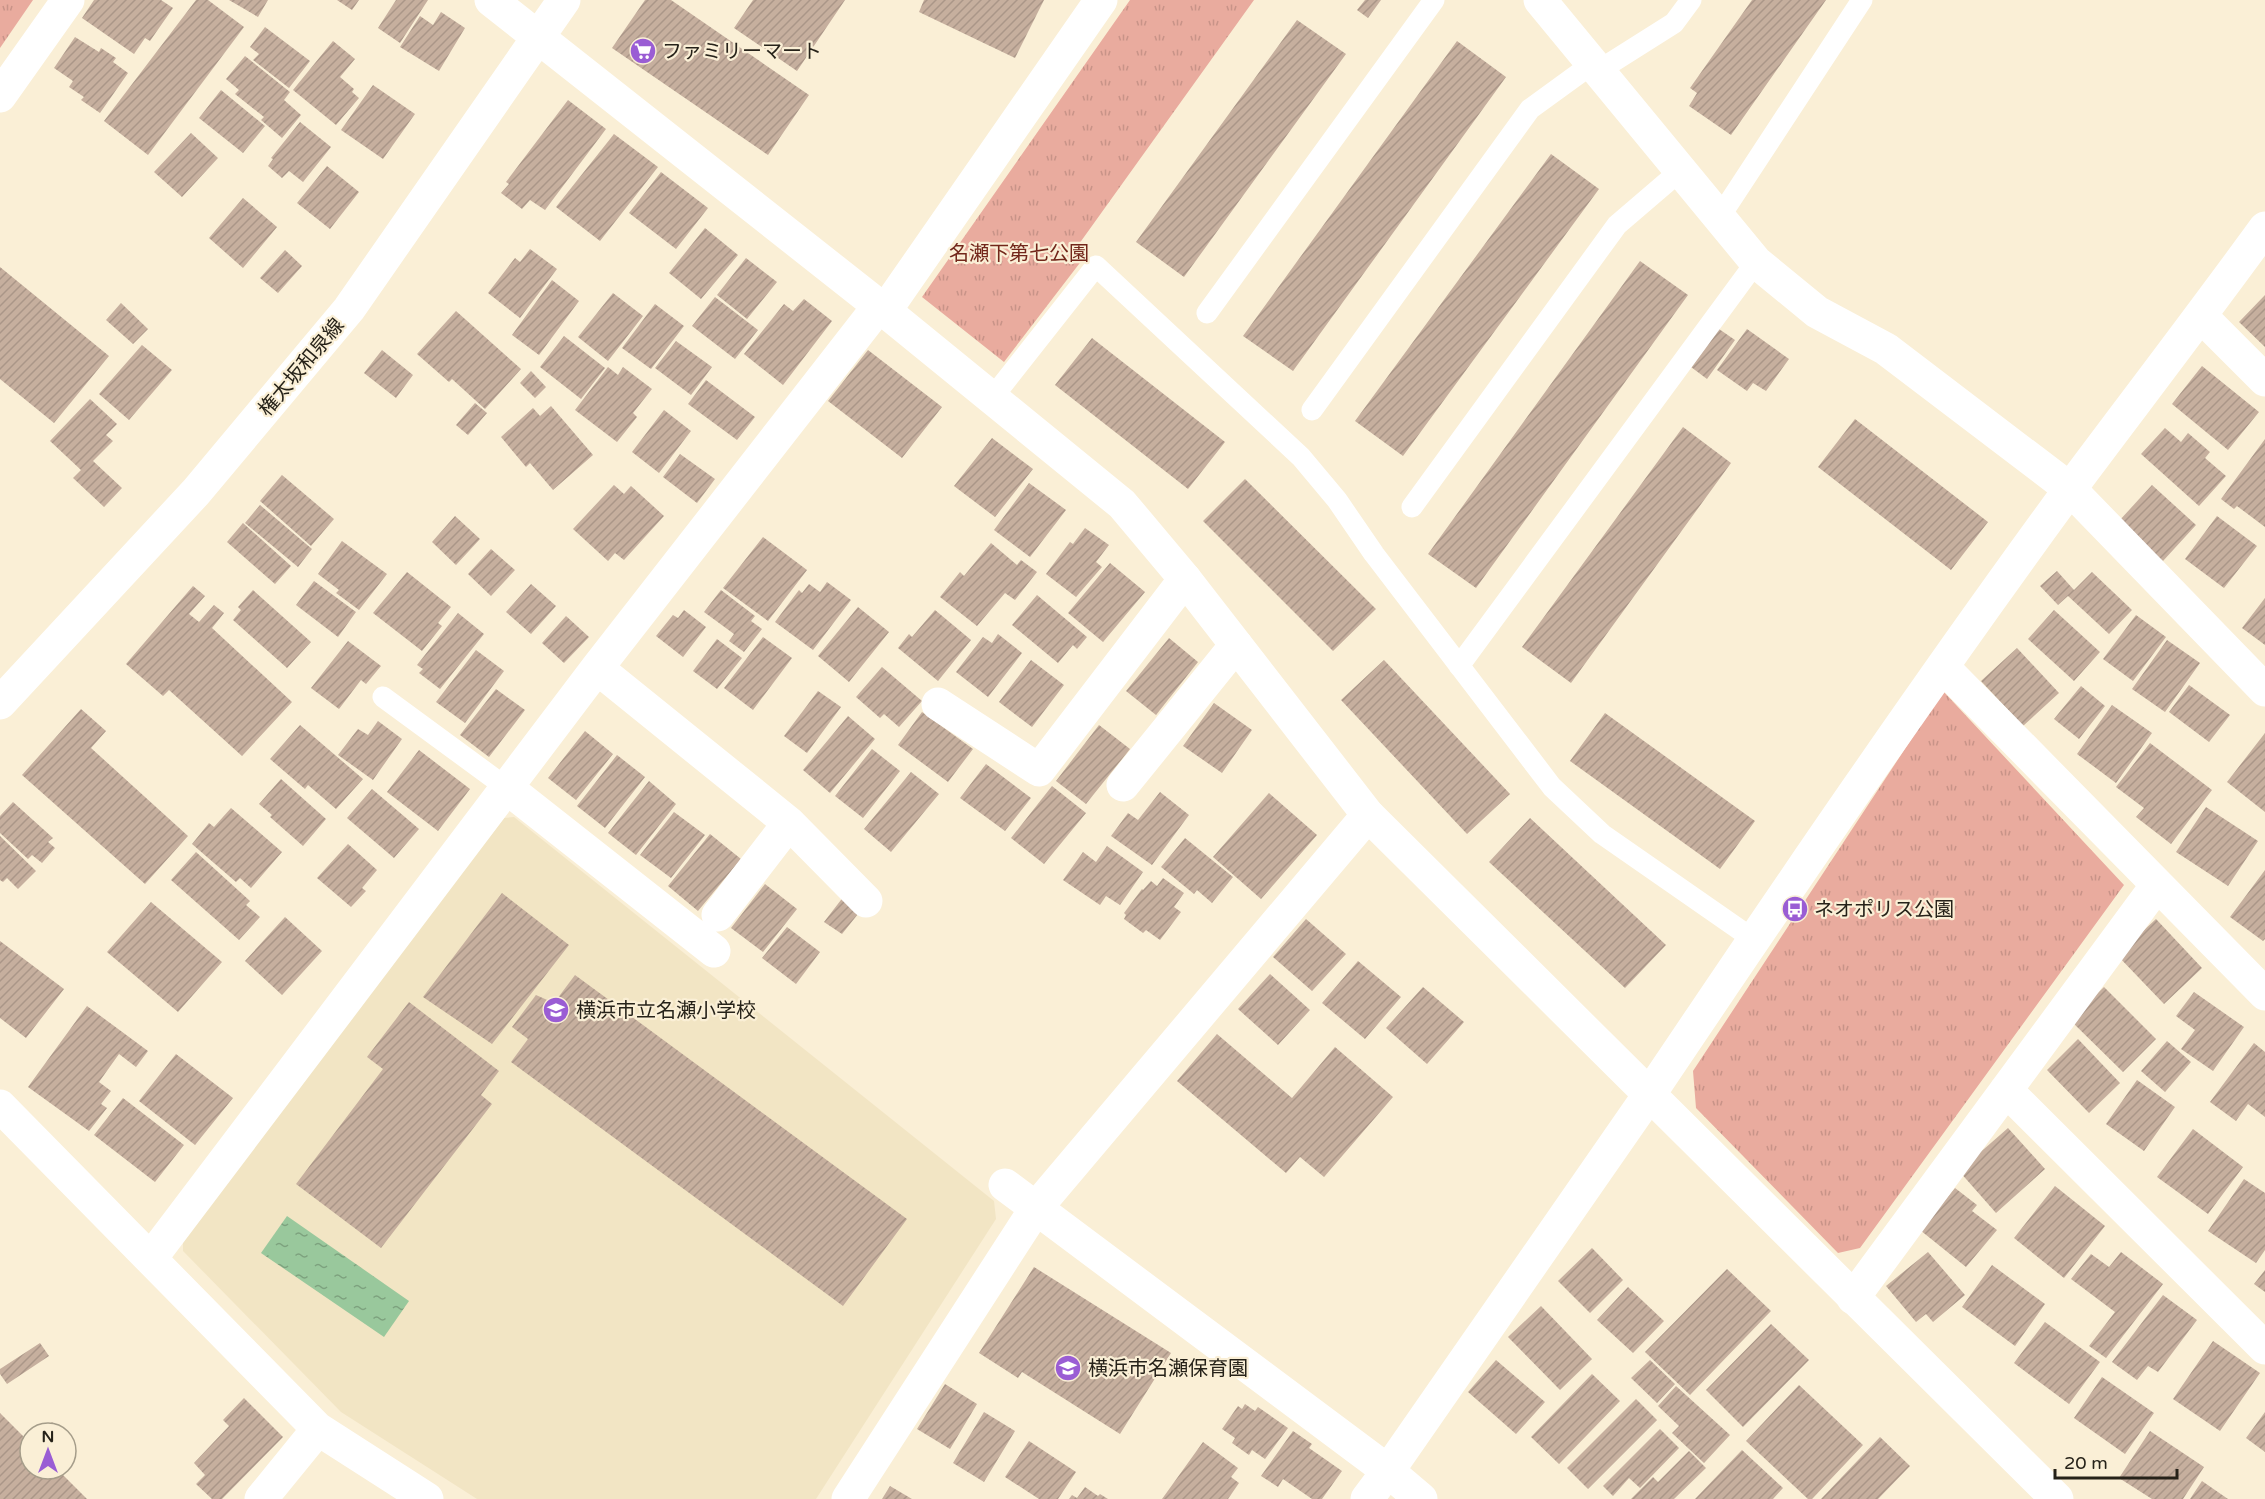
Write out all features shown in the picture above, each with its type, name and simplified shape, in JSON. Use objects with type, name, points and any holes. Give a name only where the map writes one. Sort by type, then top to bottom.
[{"type":"street","points":[[0,96],[68,0]]},
{"type":"street","points":[[491,0],[882,308],[1122,504],[1185,579],[1368,815],[2056,1499]]},
{"type":"street","name":"権太坂和泉線","points":[[0,703],[196,492],[349,309],[564,0]]},
{"type":"street","points":[[151,1258],[597,668],[882,308],[1101,0]]},
{"type":"street","points":[[1540,0],[1756,262],[1817,312],[1886,349],[2070,489],[2265,690]]},
{"type":"street","points":[[1367,1499],[1649,1095],[1943,667],[2070,489],[2265,228]]},
{"type":"street","points":[[2201,316],[2265,380]]},
{"type":"street","points":[[938,704],[1039,770],[1185,579]]},
{"type":"street","points":[[1123,785],[1236,645]]},
{"type":"street","points":[[1943,667],[2265,994]]},
{"type":"street","points":[[597,668],[789,823],[866,901]]},
{"type":"street","points":[[507,788],[714,951]]},
{"type":"street","points":[[848,1499],[1036,1208],[1368,815]]},
{"type":"street","points":[[718,915],[789,823]]},
{"type":"street","points":[[1853,1298],[2157,885]]},
{"type":"street","points":[[2006,1090],[2265,1348]]},
{"type":"street","points":[[0,1106],[318,1429],[427,1499]]},
{"type":"street","points":[[1005,1185],[1388,1470],[1421,1499]]},
{"type":"street","points":[[261,1499],[318,1429]]},
{"type":"lane","points":[[1207,313],[1434,0]]},
{"type":"lane","points":[[1312,410],[1530,109],[1595,68],[1674,23],[1691,0]]},
{"type":"lane","points":[[1719,218],[1862,0]]},
{"type":"lane","points":[[1412,507],[1617,225],[1680,171]]},
{"type":"lane","points":[[1459,666],[1756,262]]},
{"type":"lane","points":[[992,398],[1096,266],[1301,457],[1337,500],[1374,554],[1552,788],[1602,834],[1754,939]]},
{"type":"lane","points":[[383,697],[507,788]]},
{"type":"shaded area","name":"横浜市立名瀬小学校","points":[[514,817],[994,1201],[996,1219],[816,1499],[477,1499],[341,1412],[183,1251],[183,1236],[504,818]]},
{"type":"green space","points":[[0,0],[33,0],[0,48]]},
{"type":"green space","name":"名瀬下第七公園","points":[[1130,0],[1254,0],[1079,244],[1089,251],[1004,362],[922,297]]},
{"type":"green space","points":[[1943,691],[2124,885],[1860,1248],[1838,1253],[1696,1108],[1693,1071]]},
{"type":"water","points":[[287,1216],[409,1301],[384,1337],[261,1253]]},
{"type":"building","points":[[94,0],[161,0],[173,8],[150,41],[145,38],[134,54],[82,18]]},
{"type":"building","points":[[196,0],[208,0],[244,27],[148,155],[104,121]]},
{"type":"building","points":[[229,0],[268,0],[258,17]]},
{"type":"building","points":[[337,0],[359,0],[352,10]]},
{"type":"building","points":[[396,0],[428,0],[400,43],[378,28]]},
{"type":"building","points":[[645,0],[671,0],[809,95],[768,155],[612,48]]},
{"type":"building","points":[[753,0],[845,0],[797,71],[734,28]]},
{"type":"building","points":[[924,0],[1044,0],[1015,58],[919,12]]},
{"type":"building","points":[[1365,0],[1381,0],[1368,18],[1357,10]]},
{"type":"building","points":[[1752,0],[1826,0],[1731,135],[1689,106],[1697,93],[1690,88]]},
{"type":"building","points":[[441,12],[465,28],[439,71],[400,47],[420,16],[433,25]]},
{"type":"building","points":[[1297,20],[1346,54],[1184,277],[1136,242]]},
{"type":"building","points":[[265,27],[310,61],[289,88],[253,60],[259,54],[250,47]]},
{"type":"building","points":[[75,37],[99,52],[101,48],[116,58],[113,62],[128,73],[100,113],[81,100],[84,97],[69,87],[73,81],[54,68]]},
{"type":"building","points":[[333,41],[355,59],[340,77],[354,89],[352,92],[359,98],[336,125],[293,90]]},
{"type":"building","points":[[1457,41],[1506,77],[1293,371],[1243,336]]},
{"type":"building","points":[[245,56],[290,92],[284,100],[301,115],[282,138],[261,120],[264,117],[235,94],[239,90],[226,79]]},
{"type":"building","points":[[373,85],[415,114],[383,159],[341,130]]},
{"type":"building","points":[[221,90],[265,126],[243,153],[199,118]]},
{"type":"building","points":[[568,100],[606,129],[545,210],[530,200],[522,209],[501,193],[509,184],[506,182]]},
{"type":"building","points":[[300,122],[331,147],[303,182],[289,171],[282,178],[268,166],[273,159],[271,158]]},
{"type":"building","points":[[191,133],[218,158],[182,197],[154,172]]},
{"type":"building","points":[[614,134],[658,167],[600,241],[556,207]]},
{"type":"building","points":[[1551,154],[1599,189],[1403,456],[1355,421]]},
{"type":"building","points":[[327,166],[359,192],[330,229],[297,203]]},
{"type":"building","points":[[661,172],[708,208],[676,249],[629,213]]},
{"type":"building","points":[[243,198],[277,227],[243,268],[209,238]]},
{"type":"building","points":[[705,228],[738,255],[701,299],[669,273]]},
{"type":"building","points":[[530,249],[557,269],[520,318],[488,293],[515,258],[520,262]]},
{"type":"building","points":[[285,250],[302,266],[278,293],[260,278]]},
{"type":"building","points":[[746,258],[777,282],[747,319],[717,295]]},
{"type":"building","points":[[1640,261],[1688,295],[1476,588],[1428,554]]},
{"type":"building","points":[[0,267],[109,356],[54,423],[0,379]]},
{"type":"building","points":[[552,280],[579,301],[539,355],[512,335]]},
{"type":"building","points":[[613,293],[643,316],[608,361],[578,337]]},
{"type":"building","points":[[2265,295],[2265,347],[2239,322]]},
{"type":"building","points":[[715,297],[758,330],[735,359],[692,326]]},
{"type":"building","points":[[804,299],[832,321],[783,385],[744,354],[784,304],[793,311]]},
{"type":"building","points":[[121,303],[148,329],[133,344],[106,320]]},
{"type":"building","points":[[655,304],[684,326],[651,369],[622,348]]},
{"type":"building","points":[[456,311],[521,369],[485,409],[452,379],[449,382],[417,354]]},
{"type":"building","points":[[1719,329],[1735,340],[1707,379],[1691,367]]},
{"type":"building","points":[[1747,329],[1789,359],[1766,391],[1753,383],[1747,391],[1717,370]]},
{"type":"building","points":[[564,336],[605,368],[581,399],[540,367]]},
{"type":"building","points":[[1092,338],[1225,442],[1188,489],[1055,385]]},
{"type":"building","points":[[676,341],[712,367],[691,395],[655,368]]},
{"type":"building","points":[[142,345],[172,370],[129,420],[99,394]]},
{"type":"building","points":[[382,350],[413,375],[396,398],[364,373]]},
{"type":"building","points":[[868,350],[942,407],[902,458],[828,401]]},
{"type":"building","points":[[2202,366],[2259,412],[2228,450],[2172,404]]},
{"type":"building","points":[[608,367],[618,375],[623,367],[652,389],[633,413],[637,417],[617,442],[575,410]]},
{"type":"building","points":[[531,371],[546,387],[535,398],[520,383]]},
{"type":"building","points":[[706,380],[755,417],[737,440],[688,404]]},
{"type":"building","points":[[90,399],[117,424],[106,435],[113,441],[93,461],[122,488],[104,507],[73,478],[81,470],[50,441]]},
{"type":"building","points":[[475,403],[487,413],[468,435],[456,425]]},
{"type":"building","points":[[551,406],[593,455],[553,490],[530,463],[526,467],[501,437],[533,408],[540,416]]},
{"type":"building","points":[[664,410],[691,431],[659,473],[632,452]]},
{"type":"building","points":[[1855,419],[1988,522],[1951,570],[1818,467]]},
{"type":"building","points":[[1683,427],[1731,463],[1571,683],[1522,647]]},
{"type":"building","points":[[2165,428],[2181,442],[2188,433],[2210,452],[2205,458],[2226,476],[2199,506],[2141,454]]},
{"type":"building","points":[[992,438],[1033,469],[995,517],[954,486]]},
{"type":"building","points":[[2265,439],[2265,527],[2237,506],[2234,509],[2221,499]]},
{"type":"building","points":[[680,454],[715,479],[697,503],[663,477]]},
{"type":"building","points":[[282,475],[334,519],[311,546],[260,501]]},
{"type":"building","points":[[1245,479],[1376,609],[1333,651],[1203,521]]},
{"type":"building","points":[[1029,483],[1066,510],[1030,557],[994,530]]},
{"type":"building","points":[[614,485],[624,494],[631,486],[664,516],[624,560],[615,553],[608,561],[573,529]]},
{"type":"building","points":[[2152,485],[2196,525],[2163,561],[2119,521]]},
{"type":"building","points":[[260,505],[312,549],[298,567],[245,523]]},
{"type":"building","points":[[455,516],[480,539],[456,565],[432,542]]},
{"type":"building","points":[[2217,516],[2257,546],[2224,588],[2185,559]]},
{"type":"building","points":[[243,523],[291,566],[275,584],[227,542]]},
{"type":"building","points":[[1085,528],[1109,545],[1096,562],[1102,567],[1076,597],[1046,574],[1070,542],[1073,544]]},
{"type":"building","points":[[763,537],[807,570],[768,621],[723,588]]},
{"type":"building","points":[[342,541],[387,574],[359,610],[336,593],[339,590],[318,574]]},
{"type":"building","points":[[991,543],[1017,565],[1021,560],[1037,572],[1015,600],[1005,593],[977,626],[940,597],[960,572],[964,576]]},
{"type":"building","points":[[491,549],[515,570],[491,596],[468,574]]},
{"type":"building","points":[[1110,563],[1145,592],[1103,642],[1068,613]]},
{"type":"building","points":[[2057,571],[2074,590],[2092,572],[2132,610],[2109,634],[2068,596],[2058,605],[2040,586]]},
{"type":"building","points":[[407,572],[451,607],[438,623],[442,626],[422,651],[373,613]]},
{"type":"building","points":[[314,581],[356,612],[338,637],[296,605]]},
{"type":"building","points":[[827,582],[851,600],[813,650],[775,622],[799,590],[802,593],[809,584],[820,592]]},
{"type":"building","points":[[531,584],[556,606],[531,634],[506,612]]},
{"type":"building","points":[[193,586],[205,596],[189,614],[199,622],[214,605],[224,613],[212,628],[292,702],[242,756],[169,690],[163,696],[126,664]]},
{"type":"building","points":[[253,590],[311,642],[287,668],[233,620],[241,610],[238,607]]},
{"type":"building","points":[[721,590],[755,616],[751,621],[762,629],[744,652],[729,641],[734,634],[704,612]]},
{"type":"building","points":[[1037,595],[1087,637],[1077,649],[1073,645],[1058,663],[1012,625]]},
{"type":"building","points":[[2265,598],[2265,645],[2242,628]]},
{"type":"building","points":[[858,607],[889,632],[849,682],[818,656]]},
{"type":"building","points":[[684,610],[706,627],[683,657],[656,636],[673,615],[678,618]]},
{"type":"building","points":[[935,610],[971,640],[938,681],[898,648],[909,634],[912,637]]},
{"type":"building","points":[[2054,610],[2100,652],[2074,681],[2028,639]]},
{"type":"building","points":[[458,613],[484,634],[440,689],[419,673],[423,669],[417,665]]},
{"type":"building","points":[[2136,615],[2166,637],[2133,681],[2103,659]]},
{"type":"building","points":[[566,616],[589,637],[564,663],[542,643]]},
{"type":"building","points":[[998,634],[1022,653],[988,697],[956,672],[983,637],[992,643]]},
{"type":"building","points":[[763,637],[792,658],[753,710],[724,688]]},
{"type":"building","points":[[1169,638],[1198,662],[1156,715],[1126,691]]},
{"type":"building","points":[[717,639],[742,658],[717,689],[693,671]]},
{"type":"building","points":[[2167,640],[2200,663],[2165,712],[2132,689]]},
{"type":"building","points":[[348,641],[381,666],[366,684],[361,680],[339,709],[311,688]]},
{"type":"building","points":[[2017,648],[2059,693],[2023,726],[1981,681]]},
{"type":"building","points":[[476,650],[504,671],[465,723],[436,702]]},
{"type":"building","points":[[1031,660],[1064,685],[1032,727],[999,702]]},
{"type":"building","points":[[1384,660],[1510,794],[1467,834],[1341,700]]},
{"type":"building","points":[[882,667],[922,701],[899,727],[884,714],[880,718],[856,697]]},
{"type":"building","points":[[2189,685],[2230,715],[2209,742],[2169,712]]},
{"type":"building","points":[[2081,686],[2105,706],[2079,739],[2054,719]]},
{"type":"building","points":[[496,689],[525,710],[489,757],[460,735]]},
{"type":"building","points":[[818,691],[841,707],[807,753],[784,736]]},
{"type":"building","points":[[1214,703],[1252,730],[1222,773],[1183,746]]},
{"type":"building","points":[[2112,705],[2152,733],[2116,783],[2077,754]]},
{"type":"building","points":[[81,709],[106,731],[91,748],[188,836],[145,884],[22,775]]},
{"type":"building","points":[[922,712],[973,749],[948,782],[898,745]]},
{"type":"building","points":[[1605,713],[1755,821],[1720,869],[1570,761]]},
{"type":"building","points":[[848,716],[875,739],[830,793],[803,770]]},
{"type":"building","points":[[378,721],[402,739],[373,780],[338,755],[358,729],[368,735]]},
{"type":"building","points":[[300,725],[363,779],[336,809],[308,785],[305,789],[270,759]]},
{"type":"building","points":[[1099,725],[1130,749],[1086,804],[1056,781]]},
{"type":"building","points":[[585,731],[613,754],[576,800],[548,778]]},
{"type":"building","points":[[2265,733],[2265,812],[2227,782]]},
{"type":"building","points":[[2150,743],[2212,790],[2171,844],[2136,817],[2144,808],[2116,787]]},
{"type":"building","points":[[872,749],[900,771],[863,818],[835,796]]},
{"type":"building","points":[[419,750],[470,789],[438,831],[387,792]]},
{"type":"building","points":[[617,755],[645,777],[605,828],[577,806]]},
{"type":"building","points":[[986,764],[1031,798],[1005,831],[960,798]]},
{"type":"building","points":[[911,772],[939,794],[891,852],[864,829]]},
{"type":"building","points":[[281,779],[326,819],[303,846],[270,817],[272,815],[259,804]]},
{"type":"building","points":[[649,781],[676,804],[636,855],[608,833]]},
{"type":"building","points":[[1052,786],[1086,813],[1044,864],[1011,838]]},
{"type":"building","points":[[372,789],[419,829],[394,858],[347,818]]},
{"type":"building","points":[[1160,792],[1189,815],[1152,865],[1111,836],[1128,813],[1138,820]]},
{"type":"building","points":[[1269,793],[1317,835],[1261,899],[1213,857]]},
{"type":"building","points":[[13,802],[53,838],[48,842],[55,848],[42,863],[32,855],[28,859],[0,833],[0,816]]},
{"type":"building","points":[[2206,807],[2258,841],[2228,886],[2176,852]]},
{"type":"building","points":[[231,808],[282,852],[251,888],[240,878],[236,882],[192,844],[209,823],[214,827]]},
{"type":"building","points":[[674,812],[705,835],[671,878],[640,855]]},
{"type":"building","points":[[1530,818],[1666,945],[1625,988],[1489,862]]},
{"type":"building","points":[[710,834],[741,859],[698,911],[668,886]]},
{"type":"building","points":[[0,836],[36,871],[18,889],[7,878],[3,882],[0,880]]},
{"type":"building","points":[[1185,838],[1233,877],[1212,903],[1197,890],[1194,894],[1161,867]]},
{"type":"building","points":[[348,844],[377,870],[362,888],[366,891],[351,907],[317,878]]},
{"type":"building","points":[[1107,846],[1143,872],[1120,905],[1106,896],[1100,905],[1063,880],[1083,852],[1096,862]]},
{"type":"building","points":[[196,852],[250,901],[246,905],[260,917],[239,940],[171,880]]},
{"type":"building","points":[[2265,870],[2265,939],[2263,941],[2230,917]]},
{"type":"building","points":[[1163,878],[1184,893],[1174,907],[1181,912],[1160,940],[1146,930],[1143,933],[1124,919],[1126,915],[1124,913],[1142,889],[1151,881],[1157,886]]},
{"type":"building","points":[[765,884],[797,909],[763,952],[731,928]]},
{"type":"building","points":[[502,893],[569,945],[492,1044],[423,997]]},
{"type":"building","points":[[844,896],[862,909],[842,934],[824,922]]},
{"type":"building","points":[[151,902],[222,962],[178,1012],[107,952]]},
{"type":"building","points":[[285,917],[322,951],[282,995],[245,961]]},
{"type":"building","points":[[1306,919],[1346,954],[1312,991],[1273,957]]},
{"type":"building","points":[[2156,919],[2202,968],[2164,1004],[2117,955]]},
{"type":"building","points":[[787,927],[820,952],[796,984],[762,958]]},
{"type":"building","points":[[0,941],[64,989],[26,1038],[0,1018]]},
{"type":"building","points":[[1358,961],[1401,997],[1365,1039],[1322,1003]]},
{"type":"building","points":[[1270,974],[1310,1010],[1278,1045],[1238,1009]]},
{"type":"building","points":[[575,975],[907,1219],[843,1306],[511,1062],[528,1039],[512,1027],[536,995],[554,1003]]},
{"type":"building","points":[[1423,987],[1464,1022],[1427,1064],[1386,1028]]},
{"type":"building","points":[[2104,987],[2156,1039],[2123,1072],[2070,1020]]},
{"type":"building","points":[[2194,992],[2244,1027],[2213,1071],[2181,1049],[2195,1030],[2176,1016]]},
{"type":"building","points":[[409,1002],[499,1071],[481,1095],[492,1104],[381,1248],[296,1184],[383,1069],[367,1057]]},
{"type":"building","points":[[87,1006],[148,1051],[136,1067],[119,1054],[99,1082],[111,1091],[101,1104],[107,1108],[89,1131],[28,1087]]},
{"type":"building","points":[[1217,1034],[1292,1098],[1335,1047],[1393,1097],[1324,1177],[1300,1157],[1286,1173],[1177,1081]]},
{"type":"building","points":[[2078,1039],[2120,1083],[2089,1113],[2047,1070]]},
{"type":"building","points":[[2167,1041],[2191,1062],[2165,1092],[2141,1071]]},
{"type":"building","points":[[2254,1043],[2265,1052],[2265,1117],[2248,1104],[2236,1121],[2210,1102]]},
{"type":"building","points":[[176,1054],[233,1098],[195,1145],[139,1101]]},
{"type":"building","points":[[2137,1080],[2175,1107],[2144,1151],[2106,1124]]},
{"type":"building","points":[[123,1098],[184,1145],[155,1182],[94,1135]]},
{"type":"building","points":[[2008,1128],[2045,1169],[1996,1213],[1959,1171]]},
{"type":"building","points":[[2193,1129],[2243,1167],[2208,1214],[2157,1177]]},
{"type":"building","points":[[2244,1179],[2265,1193],[2265,1250],[2256,1263],[2208,1231]]},
{"type":"building","points":[[2055,1186],[2105,1226],[2064,1278],[2014,1238]]},
{"type":"building","points":[[1955,1188],[1977,1205],[1972,1211],[1997,1230],[1966,1267],[1920,1230]]},
{"type":"building","points":[[1592,1248],[1623,1280],[1590,1313],[1558,1281]]},
{"type":"building","points":[[1928,1252],[1965,1295],[1933,1322],[1926,1314],[1916,1322],[1886,1286]]},
{"type":"building","points":[[2121,1252],[2163,1284],[2106,1358],[2089,1346],[2115,1312],[2071,1279],[2091,1254],[2109,1267]]},
{"type":"building","points":[[1992,1265],[2045,1304],[2015,1346],[1962,1307]]},
{"type":"building","points":[[1034,1267],[1171,1353],[1120,1434],[1022,1372],[1018,1378],[979,1353]]},
{"type":"building","points":[[1727,1269],[1771,1311],[1690,1395],[1645,1352]]},
{"type":"building","points":[[2265,1270],[2265,1292],[2254,1284]]},
{"type":"building","points":[[1628,1287],[1664,1321],[1633,1353],[1597,1320]]},
{"type":"building","points":[[2163,1295],[2197,1320],[2158,1372],[2148,1366],[2137,1380],[2112,1362]]},
{"type":"building","points":[[1541,1306],[1592,1359],[1560,1390],[1508,1337]]},
{"type":"building","points":[[2045,1322],[2100,1362],[2069,1404],[2014,1363]]},
{"type":"building","points":[[1771,1324],[1809,1360],[1743,1427],[1706,1390]]},
{"type":"building","points":[[2213,1341],[2260,1373],[2220,1431],[2173,1399]]},
{"type":"building","points":[[40,1343],[49,1356],[7,1384],[0,1374],[0,1369]]},
{"type":"building","points":[[1496,1360],[1545,1402],[1516,1434],[1468,1392]]},
{"type":"building","points":[[1650,1360],[1675,1384],[1657,1403],[1631,1378]]},
{"type":"building","points":[[1592,1374],[1620,1401],[1559,1464],[1531,1437]]},
{"type":"building","points":[[2102,1377],[2154,1413],[2125,1454],[2074,1418]]},
{"type":"building","points":[[945,1384],[977,1404],[950,1449],[917,1429]]},
{"type":"building","points":[[1799,1385],[1863,1445],[1812,1499],[1808,1499],[1746,1441]]},
{"type":"building","points":[[1676,1386],[1730,1435],[1704,1463],[1672,1433],[1679,1426],[1658,1406]]},
{"type":"building","points":[[244,1398],[283,1437],[222,1499],[212,1499],[196,1484],[205,1475],[194,1463],[229,1426],[223,1420]]},
{"type":"building","points":[[1636,1399],[1657,1420],[1588,1489],[1567,1468]]},
{"type":"building","points":[[1245,1404],[1255,1411],[1258,1407],[1288,1428],[1265,1459],[1252,1450],[1249,1455],[1232,1443],[1235,1438],[1222,1429],[1238,1406],[1242,1409]]},
{"type":"building","points":[[984,1412],[1015,1431],[984,1482],[953,1463]]},
{"type":"building","points":[[2265,1412],[2265,1452],[2246,1438]]},
{"type":"building","points":[[0,1413],[18,1431],[18,1481],[69,1481],[87,1499],[0,1499]]},
{"type":"building","points":[[1660,1429],[1679,1448],[1640,1488],[1629,1478],[1613,1496],[1603,1486]]},
{"type":"building","points":[[1293,1431],[1312,1444],[1309,1448],[1342,1471],[1322,1499],[1312,1499],[1283,1479],[1278,1487],[1261,1476]]},
{"type":"building","points":[[2150,1431],[2204,1467],[2183,1499],[2152,1499],[2119,1478]]},
{"type":"building","points":[[1880,1437],[1910,1466],[1878,1499],[1821,1499]]},
{"type":"building","points":[[1029,1441],[1076,1472],[1058,1499],[1039,1499],[1005,1477]]},
{"type":"building","points":[[1203,1442],[1238,1468],[1231,1477],[1239,1483],[1228,1499],[1162,1499]]},
{"type":"building","points":[[1742,1450],[1783,1488],[1773,1499],[1695,1499]]},
{"type":"building","points":[[1689,1451],[1706,1468],[1674,1499],[1631,1499],[1653,1477],[1658,1482]]},
{"type":"building","points":[[2202,1481],[2228,1499],[2190,1499]]},
{"type":"building","points":[[890,1486],[912,1499],[882,1499]]},
{"type":"building","points":[[1085,1487],[1098,1496],[1100,1494],[1108,1499],[1069,1499],[1072,1495],[1077,1498]]},
{"type":"place","name":"ファミリーマート","points":[[643,51]]},
{"type":"place","name":"ネオポリス公園","points":[[1795,909]]},
{"type":"place","name":"横浜市立名瀬小学校","points":[[556,1010]]},
{"type":"place","name":"横浜市名瀬保育園","points":[[1068,1368]]}]
